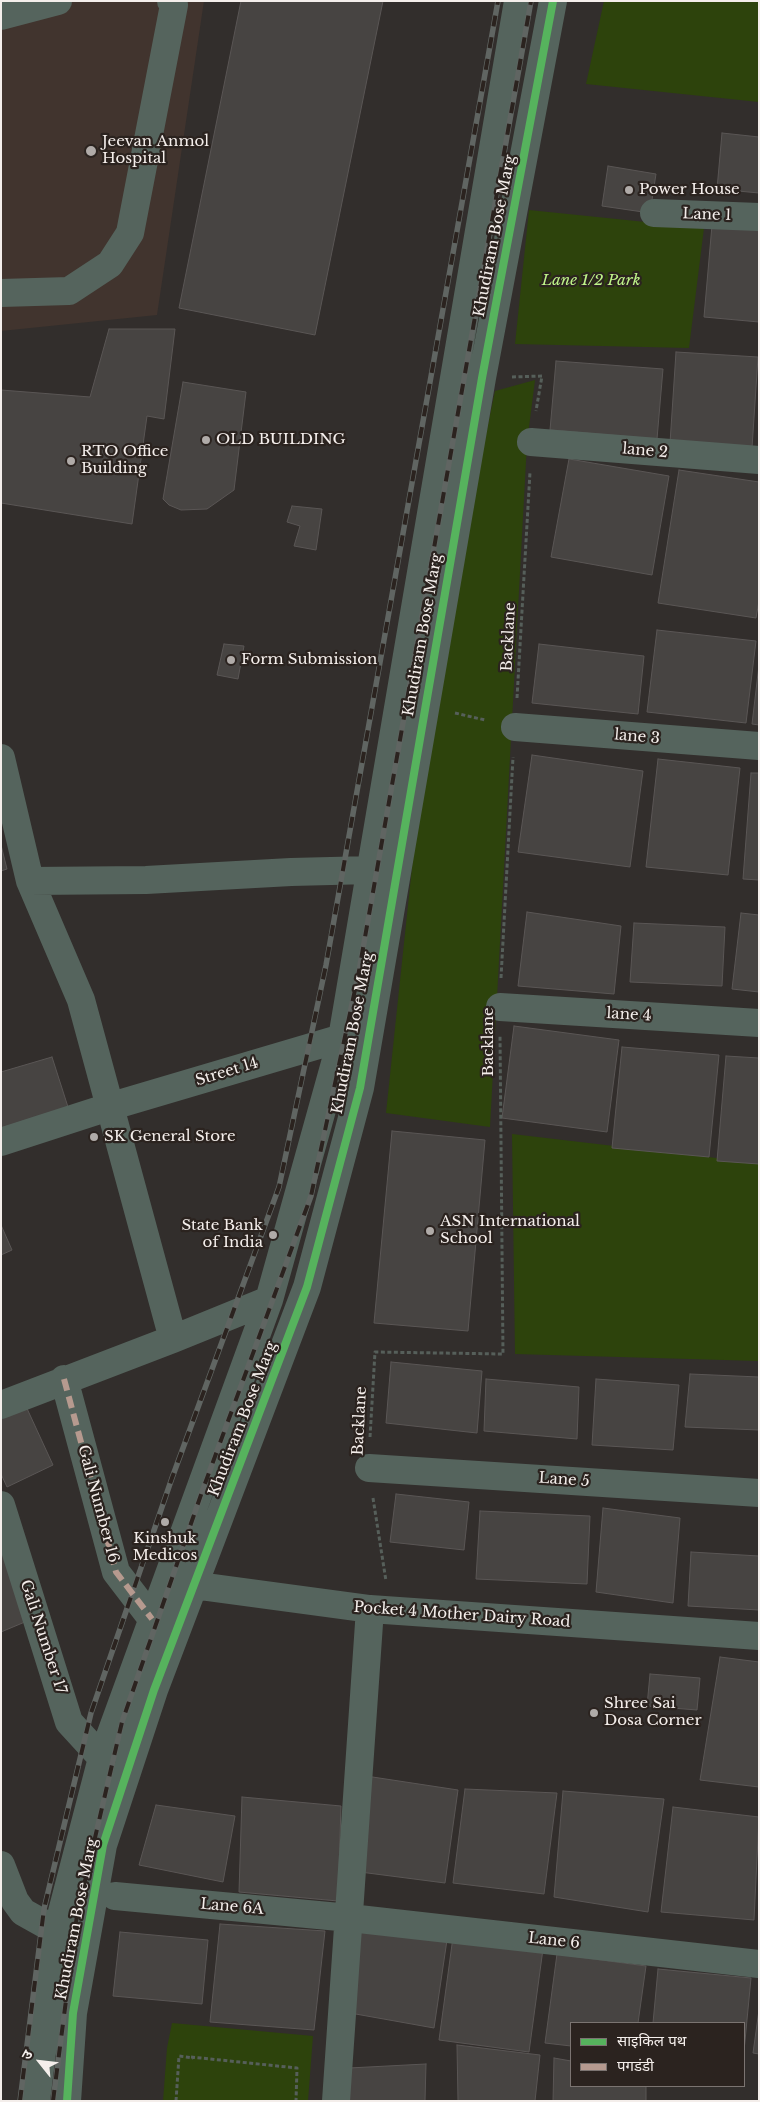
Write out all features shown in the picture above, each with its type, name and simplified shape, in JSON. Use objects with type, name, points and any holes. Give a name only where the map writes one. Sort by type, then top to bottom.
[{"type":"street","points":[[1,16],[58,1]]},
{"type":"street","points":[[1,293],[69,291],[110,264],[130,233],[174,5],[171,1]]},
{"type":"street","name":"Khudiram Bose Marg","points":[[67,2101],[73,2013],[103,1845],[154,1690],[307,1287],[360,1088],[383,872],[518,1]]},
{"type":"street","name":"Khudiram Bose Marg","points":[[36,2101],[57,1931],[102,1758],[269,1300],[342,1038],[383,872],[482,378],[553,1]]},
{"type":"street","name":"Lane 1","points":[[654,212],[759,217]]},
{"type":"street","name":"lane 2","points":[[531,442],[759,460]]},
{"type":"street","name":"lane 3","points":[[504,724],[759,746]]},
{"type":"street","points":[[1,758],[30,881],[81,1000],[112,1106],[174,1339]]},
{"type":"street","points":[[30,881],[146,880],[291,872],[383,872]]},
{"type":"street","name":"lane 4","points":[[500,1007],[759,1023]]},
{"type":"street","name":"Street 14","points":[[1,1142],[112,1106],[342,1038]]},
{"type":"street","points":[[1,1405],[64,1379],[174,1339],[269,1300]]},
{"type":"street","name":"Gali Number 16","points":[[64,1379],[116,1572],[152,1619]]},
{"type":"street","name":"Lane 5","points":[[368,1468],[759,1493]]},
{"type":"street","name":"Gali Number 17","points":[[1,1506],[70,1722],[102,1758]]},
{"type":"street","name":"Pocket 4 Mother Dairy Road","points":[[166,1582],[380,1610],[759,1636]]},
{"type":"street","points":[[336,2101],[350,1918],[380,1610]]},
{"type":"street","points":[[1,1865],[15,1901],[24,1912],[57,1931]]},
{"type":"street","name":"Lane 6A","points":[[115,1896],[350,1918]]},
{"type":"street","name":"Lane 6","points":[[350,1918],[759,1964]]},
{"type":"path","points":[[447,712],[504,724]]},
{"type":"path","points":[[176,2101],[179,2056],[204,2058]]},
{"type":"path","points":[[192,2057],[298,2068],[296,2101]]},
{"type":"shaded area","name":"Jeevan Anmol Hospital","points":[[1,1],[204,1],[157,315],[1,331]]},
{"type":"green space","points":[[604,1],[759,1],[759,102],[586,84]]},
{"type":"green space","name":"Lane 1/2 Park","points":[[529,210],[704,228],[689,348],[515,344]]},
{"type":"green space","points":[[535,380],[527,443],[490,1127],[386,1113],[429,707],[495,391]]},
{"type":"green space","points":[[512,1134],[759,1163],[759,1361],[515,1354]]},
{"type":"green space","points":[[172,2023],[313,2036],[308,2101],[163,2101],[167,2048]]},
{"type":"building","points":[[241,1],[383,1],[315,335],[179,308]]},
{"type":"building","points":[[722,133],[759,137],[759,193],[717,189]]},
{"type":"building","name":"Power House","points":[[608,166],[656,174],[650,213],[602,206]]},
{"type":"building","points":[[712,225],[759,229],[759,322],[704,317]]},
{"type":"building","name":"RTO Office Building","points":[[109,329],[175,329],[164,419],[147,416],[132,524],[1,503],[1,390],[90,397]]},
{"type":"building","points":[[676,352],[758,357],[752,448],[670,443]]},
{"type":"building","points":[[556,361],[663,369],[657,439],[550,430]]},
{"type":"building","name":"OLD BUILDING","points":[[183,382],[246,392],[234,490],[207,509],[181,510],[169,505],[163,499]]},
{"type":"building","points":[[569,459],[669,476],[652,575],[551,557]]},
{"type":"building","points":[[679,470],[759,482],[759,601],[756,618],[658,603]]},
{"type":"building","points":[[292,506],[322,509],[316,550],[294,546],[300,526],[287,522]]},
{"type":"building","points":[[657,630],[756,641],[746,723],[647,712]]},
{"type":"building","name":"Form Submission","points":[[224,644],[244,646],[238,679],[217,675]]},
{"type":"building","points":[[539,644],[644,656],[638,714],[532,703]]},
{"type":"building","points":[[759,665],[759,725],[752,724]]},
{"type":"building","points":[[532,755],[643,771],[630,867],[518,852]]},
{"type":"building","points":[[658,759],[740,768],[728,875],[646,867]]},
{"type":"building","points":[[751,773],[759,773],[759,880],[743,879]]},
{"type":"building","points":[[1,845],[7,869],[1,871]]},
{"type":"building","points":[[527,912],[621,926],[614,994],[518,986]]},
{"type":"building","points":[[741,913],[759,915],[759,992],[732,989]]},
{"type":"building","points":[[634,923],[725,927],[722,986],[630,982]]},
{"type":"building","points":[[514,1026],[619,1040],[607,1132],[502,1118]]},
{"type":"building","points":[[622,1047],[719,1055],[709,1157],[612,1148]]},
{"type":"building","points":[[726,1056],[759,1058],[759,1164],[717,1161]]},
{"type":"building","points":[[52,1057],[68,1107],[1,1128],[1,1072]]},
{"type":"building","name":"ASN International School","points":[[392,1131],[485,1140],[468,1331],[374,1323]]},
{"type":"building","points":[[1,1225],[12,1250],[1,1255]]},
{"type":"building","points":[[391,1362],[482,1371],[477,1433],[386,1423]]},
{"type":"building","points":[[690,1374],[759,1377],[759,1430],[685,1427]]},
{"type":"building","points":[[486,1379],[579,1387],[577,1439],[484,1431]]},
{"type":"building","points":[[596,1379],[679,1385],[673,1450],[592,1445]]},
{"type":"building","points":[[24,1402],[53,1465],[7,1487],[1,1474],[1,1413]]},
{"type":"building","points":[[396,1494],[469,1502],[464,1550],[390,1542]]},
{"type":"building","points":[[603,1508],[680,1518],[673,1603],[596,1592]]},
{"type":"building","points":[[480,1511],[590,1516],[587,1584],[476,1579]]},
{"type":"building","points":[[1,1545],[32,1619],[1,1632]]},
{"type":"building","points":[[691,1552],[759,1556],[759,1610],[688,1606]]},
{"type":"building","points":[[720,1657],[759,1662],[759,1787],[700,1780]]},
{"type":"building","points":[[650,1674],[700,1678],[697,1710],[647,1706]]},
{"type":"building","points":[[366,1776],[458,1790],[445,1883],[360,1872]]},
{"type":"building","points":[[465,1789],[557,1793],[544,1894],[453,1883]]},
{"type":"building","points":[[563,1791],[664,1799],[648,1912],[554,1897]]},
{"type":"building","points":[[242,1797],[341,1806],[338,1901],[239,1892]]},
{"type":"building","points":[[156,1805],[235,1816],[223,1882],[139,1865]]},
{"type":"building","points":[[673,1807],[759,1817],[754,1920],[661,1912]]},
{"type":"building","points":[[220,1924],[325,1931],[314,2030],[210,2022]]},
{"type":"building","points":[[356,1925],[447,1940],[434,2028],[350,2013]]},
{"type":"building","points":[[120,1932],[208,1940],[202,2004],[113,1996]]},
{"type":"building","points":[[453,1937],[543,1949],[529,2052],[439,2040]]},
{"type":"building","points":[[557,1954],[646,1966],[638,2022],[570,2022],[570,2046],[545,2043]]},
{"type":"building","points":[[658,1969],[751,1978],[745,2041],[745,2022],[653,2022]]},
{"type":"building","points":[[759,2010],[759,2054],[753,2053]]},
{"type":"building","points":[[457,2045],[540,2055],[535,2101],[458,2101]]},
{"type":"building","points":[[554,2058],[570,2061],[570,2087],[646,2087],[646,2101],[553,2101]]},
{"type":"building","points":[[426,2064],[425,2101],[346,2101],[349,2068]]},
{"type":"railway","points":[[20,2101],[44,1909],[91,1713],[172,1478],[279,1187],[326,965],[498,1]]},
{"type":"railway","points":[[53,2101],[77,1915],[122,1722],[203,1489],[311,1196],[359,971],[531,1]]},
{"type":"marked path","points":[[64,1379],[116,1572],[152,1619]]},
{"type":"cycle path","points":[[67,2101],[73,2013],[103,1845],[154,1690],[307,1287],[360,1088],[482,378],[553,1]]},
{"type":"place","name":"Jeevan Anmol Hospital","points":[[91,151]]},
{"type":"place","name":"Power House","points":[[629,190]]},
{"type":"place","name":"OLD BUILDING","points":[[206,440]]},
{"type":"place","name":"RTO Office Building","points":[[71,461]]},
{"type":"place","name":"Form Submission","points":[[231,660]]},
{"type":"place","name":"SK General Store","points":[[94,1137]]},
{"type":"place","name":"ASN International School","points":[[430,1231]]},
{"type":"place","name":"State Bank of India","points":[[273,1235]]},
{"type":"place","name":"Kinshuk Medicos","points":[[165,1522]]},
{"type":"place","name":"Shree Sai Dosa Corner","points":[[594,1713]]}]
